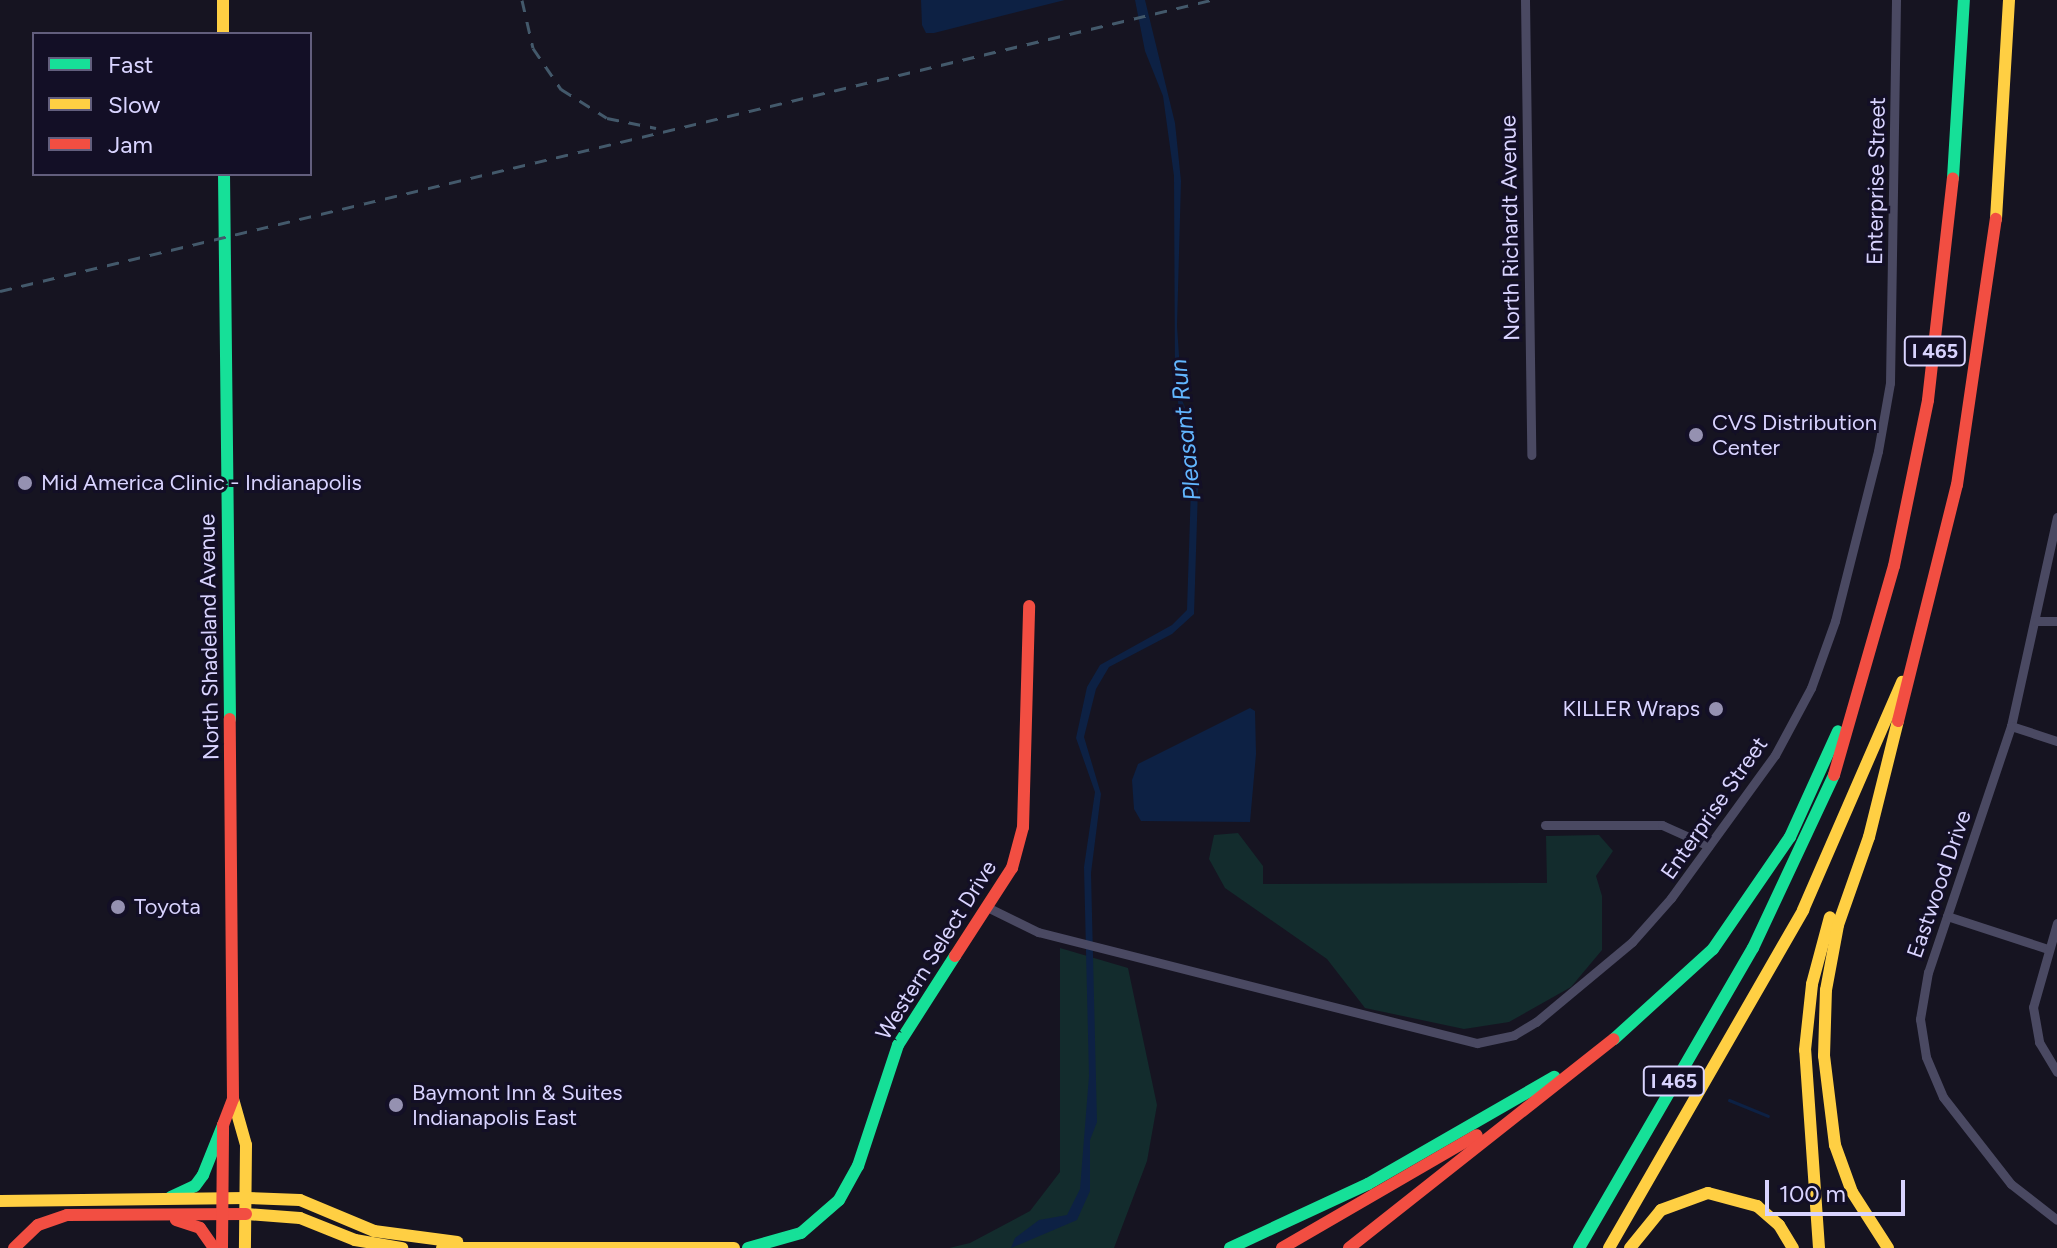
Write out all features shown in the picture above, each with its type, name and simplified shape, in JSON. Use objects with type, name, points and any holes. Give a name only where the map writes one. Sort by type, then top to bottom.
[{"type":"main road","points":[[223,0],[223,32]]},
{"type":"main road","name":"I 465","points":[[1579,1248],[1769,917],[1835,773],[1896,555],[1934,358],[1959,136],[1964,0]]},
{"type":"main road","name":"I 465","points":[[1609,1248],[1803,910],[1920,639],[1957,485],[1986,312],[2003,146],[2009,0]]},
{"type":"main road","name":"North Shadeland Avenue","points":[[222,1248],[223,1125],[233,1099],[224,176]]},
{"type":"main road","name":"Western Select Drive","points":[[748,1248],[801,1233],[839,1200],[856,1171],[898,1045],[1012,868],[1022,832],[1029,606]]},
{"type":"main road","points":[[1888,1248],[1860,1208],[1840,1162],[1824,1035],[1834,940],[1893,749],[1920,639]]},
{"type":"main road","points":[[1349,1248],[1541,1098],[1688,974],[1738,918],[1790,837],[1857,693]]},
{"type":"main road","points":[[1819,1248],[1805,1071],[1809,1000],[1828,922],[1893,749]]},
{"type":"main road","points":[[1230,1248],[1368,1184],[1587,1060]]},
{"type":"main road","points":[[1282,1248],[1541,1098]]},
{"type":"main road","name":"North Shadeland Avenue","points":[[233,1099],[244,1125],[247,1198],[245,1248]]},
{"type":"main road","points":[[159,1201],[195,1186],[223,1125]]},
{"type":"main road","points":[[1630,1248],[1661,1210],[1708,1193],[1757,1206],[1779,1225],[1793,1248]]},
{"type":"main road","points":[[0,1201],[293,1198],[374,1231],[484,1245]]},
{"type":"main road","points":[[151,1214],[200,1228],[214,1248]]},
{"type":"main road","points":[[14,1248],[38,1225],[67,1215],[246,1214],[300,1218],[355,1240],[402,1248]]},
{"type":"main road","points":[[442,1248],[484,1245],[734,1248]]},
{"type":"street","name":"North Richardt Avenue","points":[[1525,0],[1531,455]]},
{"type":"street","name":"Enterprise Street","points":[[989,908],[1020,926],[1073,941],[1454,1039],[1498,1040],[1536,1022],[1601,972],[1663,908],[1775,755],[1811,688],[1835,621],[1878,451],[1893,336],[1896,0]]},
{"type":"street","name":"Eastwood Drive","points":[[2057,517],[2011,726],[1947,916],[1921,1006],[1929,1070],[1950,1108],[2009,1182],[2057,1220]]},
{"type":"street","points":[[2035,621],[2057,621]]},
{"type":"street","points":[[2011,726],[2057,741]]},
{"type":"street","points":[[1545,825],[1662,825],[1709,846]]},
{"type":"street","points":[[1947,916],[2048,949]]},
{"type":"street","points":[[2057,923],[2033,1016],[2039,1042],[2057,1072]]},
{"type":"green space","points":[[1238,833],[1263,866],[1263,884],[1547,883],[1546,836],[1599,835],[1613,851],[1596,876],[1602,896],[1602,950],[1571,987],[1509,1022],[1464,1029],[1365,1008],[1327,959],[1225,888],[1209,859],[1214,835]]},
{"type":"green space","points":[[1060,948],[1128,968],[1157,1105],[1147,1161],[1114,1248],[949,1248],[970,1243],[1030,1211],[1060,1172]]},
{"type":"water","points":[[921,0],[1065,0],[926,33],[922,25]]},
{"type":"water","name":"Pleasant Run","points":[[1135,0],[1145,0],[1175,123],[1181,181],[1177,326],[1182,400],[1193,427],[1198,489],[1194,614],[1172,634],[1109,667],[1096,689],[1084,737],[1101,794],[1091,873],[1097,1122],[1090,1140],[1090,1191],[1077,1220],[1011,1248],[1015,1238],[1039,1220],[1067,1215],[1080,1189],[1089,1076],[1084,867],[1095,792],[1076,738],[1087,687],[1100,665],[1172,625],[1187,610],[1191,487],[1175,382],[1174,176],[1163,96],[1145,51]]},
{"type":"water","points":[[1250,708],[1255,711],[1256,754],[1250,822],[1141,821],[1134,809],[1132,780],[1138,764]]},
{"type":"waterway","points":[[1729,1100],[1768,1116]]},
{"type":"railway","points":[[522,0],[533,48],[561,89],[607,118],[656,128]]},
{"type":"railway","points":[[0,291],[1211,0]]},
{"type":"traffic: fast","points":[[1953,178],[1964,0]]},
{"type":"traffic: fast","points":[[224,176],[230,719]]},
{"type":"traffic: fast","points":[[1614,1039],[1713,949],[1790,837],[1838,731]]},
{"type":"traffic: fast","points":[[1579,1248],[1753,948],[1834,775]]},
{"type":"traffic: fast","points":[[748,1248],[801,1233],[839,1200],[858,1166],[898,1045],[955,956]]},
{"type":"traffic: fast","points":[[1230,1248],[1368,1184],[1554,1077]]},
{"type":"traffic: fast","points":[[171,1197],[195,1186],[203,1175],[223,1125]]},
{"type":"traffic: slow","points":[[223,0],[223,32]]},
{"type":"traffic: slow","points":[[1996,219],[2009,0]]},
{"type":"traffic: slow","points":[[1609,1248],[1803,910],[1902,682]]},
{"type":"traffic: slow","points":[[1888,1248],[1852,1192],[1835,1145],[1824,1056],[1826,990],[1838,925],[1869,837],[1898,721]]},
{"type":"traffic: slow","points":[[1819,1248],[1805,1050],[1812,984],[1830,917]]},
{"type":"traffic: slow","points":[[233,1099],[246,1145],[245,1248]]},
{"type":"traffic: slow","points":[[1630,1248],[1661,1210],[1708,1193],[1757,1206],[1779,1225],[1793,1248]]},
{"type":"traffic: slow","points":[[247,1198],[300,1200],[374,1231],[457,1242]]},
{"type":"traffic: slow","points":[[0,1201],[247,1198]]},
{"type":"traffic: slow","points":[[246,1214],[300,1218],[355,1240],[402,1248]]},
{"type":"traffic: slow","points":[[442,1248],[734,1248]]},
{"type":"traffic: jam","points":[[1834,775],[1894,566],[1928,400],[1953,178]]},
{"type":"traffic: jam","points":[[1898,721],[1957,485],[1996,219]]},
{"type":"traffic: jam","points":[[955,956],[1012,868],[1023,827],[1029,606]]},
{"type":"traffic: jam","points":[[222,1248],[223,1125],[233,1099],[230,719]]},
{"type":"traffic: jam","points":[[1349,1248],[1614,1039]]},
{"type":"traffic: jam","points":[[1282,1248],[1477,1135]]},
{"type":"traffic: jam","points":[[14,1248],[38,1225],[67,1215],[246,1214]]},
{"type":"traffic: jam","points":[[176,1220],[200,1228],[214,1248]]},
{"type":"place","name":"CVS Distribution Center","points":[[1696,435]]},
{"type":"place","name":"Mid America Clinic - Indianapolis","points":[[25,483]]},
{"type":"place","name":"KILLER Wraps","points":[[1716,709]]},
{"type":"place","name":"Toyota","points":[[118,907]]},
{"type":"place","name":"Baymont Inn & Suites Indianapolis East","points":[[396,1105]]}]
